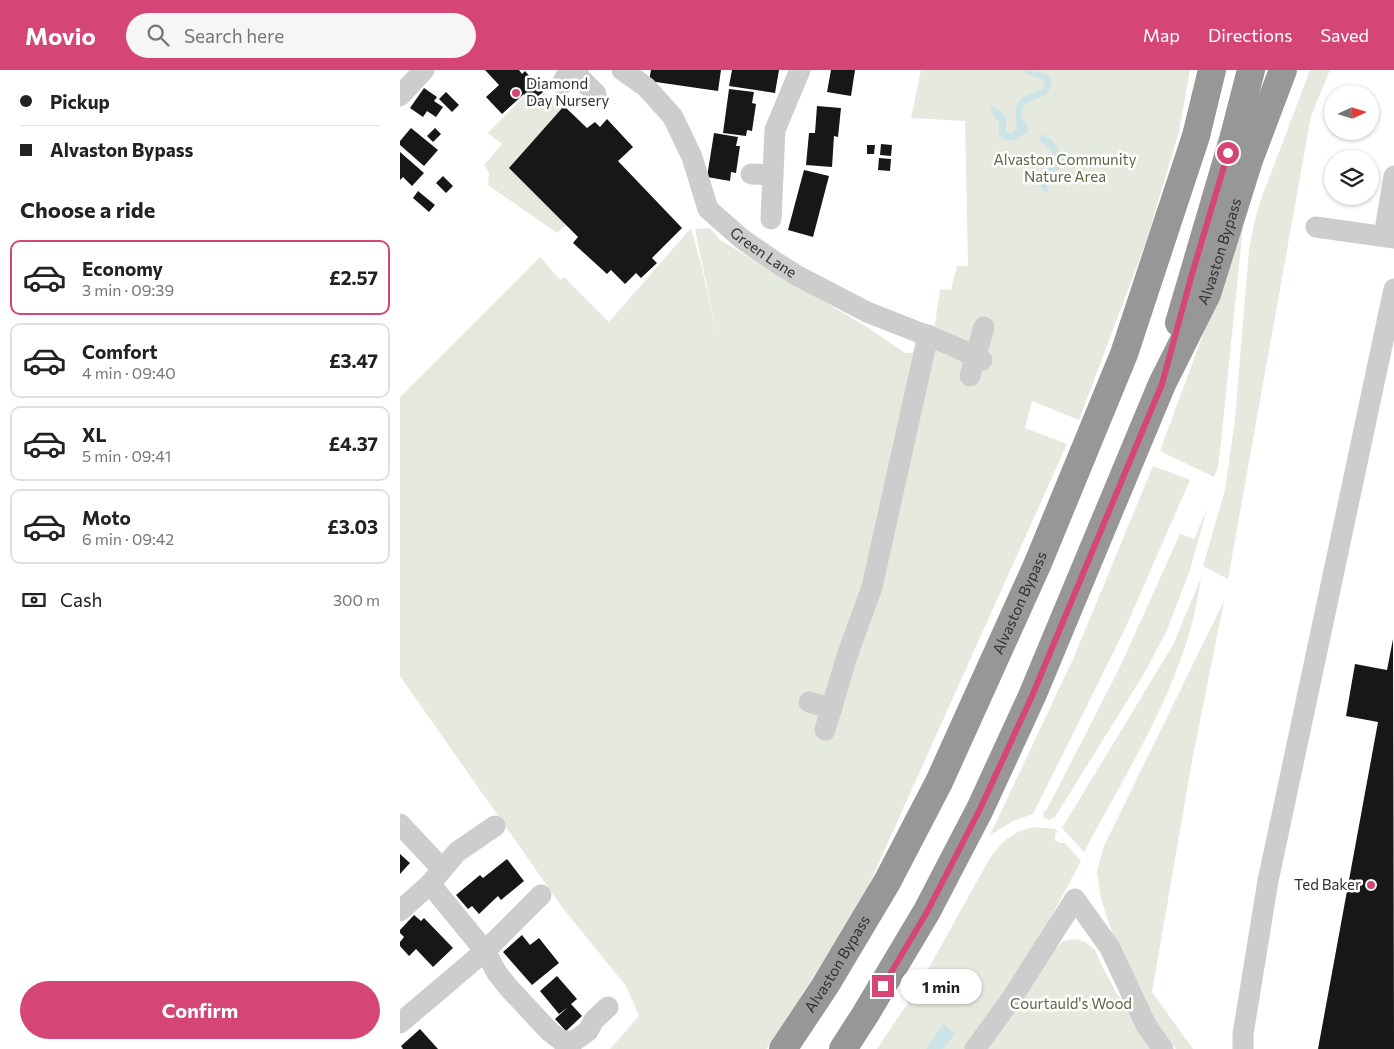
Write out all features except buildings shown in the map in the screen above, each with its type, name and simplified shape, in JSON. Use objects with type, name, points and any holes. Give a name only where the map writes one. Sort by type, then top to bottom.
[{"type":"highway","name":"Alvaston Bypass","points":[[783,1049],[825,986],[887,882],[939,782],[1038,563],[1124,354],[1196,136],[1212,70]]},
{"type":"highway","points":[[1162,384],[1192,274],[1234,136],[1251,70]]},
{"type":"highway","name":"Alvaston Bypass","points":[[843,1049],[927,912],[980,809],[1032,696],[1162,384],[1207,294],[1249,160],[1283,70]]},
{"type":"street","points":[[400,96],[424,70]]},
{"type":"street","name":"Green Lane","points":[[622,70],[646,87],[673,117],[692,157],[708,209],[742,239],[812,284],[867,312],[928,335],[976,364],[984,327]]},
{"type":"street","points":[[771,219],[775,130],[800,70]]},
{"type":"street","points":[[569,75],[580,78],[596,94]]},
{"type":"street","points":[[752,174],[773,175]]},
{"type":"street","points":[[1316,227],[1389,237],[1394,176]]},
{"type":"street","points":[[1243,1049],[1246,1016],[1268,881],[1394,289]]},
{"type":"street","points":[[825,730],[847,656],[872,588],[928,335]]},
{"type":"street","points":[[809,702],[832,709]]},
{"type":"street","points":[[400,824],[485,951],[497,973],[549,1031],[562,1040],[574,1041],[588,1032],[594,1020],[608,1007]]},
{"type":"street","points":[[400,911],[436,876],[457,852],[495,826]]},
{"type":"street","points":[[400,1023],[485,951],[541,895]]},
{"type":"street","points":[[975,1049],[1010,1001],[1075,900],[1110,948],[1146,1026],[1164,1049]]},
{"type":"green space","name":"Alvaston Community Nature Area","points":[[921,70],[1190,70],[1179,132],[1146,242],[1079,420],[1032,401],[1025,428],[1067,444],[868,887],[824,961],[766,1049],[610,1049],[639,1016],[626,986],[562,907],[400,676],[400,397],[540,257],[560,280],[564,277],[609,322],[691,228],[719,346],[695,229],[710,228],[720,240],[867,327],[905,353],[931,352],[940,289],[951,290],[957,266],[968,266],[965,121],[911,118]]},
{"type":"green space","points":[[1310,70],[1330,70],[1311,116],[1228,579],[1203,566],[1225,490],[1235,419],[1249,250],[1259,205]]},
{"type":"green space","points":[[543,92],[564,106],[510,168],[566,225],[557,233],[488,185],[489,173],[484,165],[502,144],[488,133],[524,96],[531,104]]},
{"type":"green space","points":[[1243,226],[1221,442],[1218,467],[1214,477],[1160,451]]},
{"type":"green space","points":[[1153,466],[1190,480],[1125,629],[1033,814],[1013,821],[990,835],[1074,657]]},
{"type":"green space","points":[[1207,509],[1190,570],[1167,630],[1145,672],[1055,817],[1049,820],[1044,818],[1043,812],[1046,811],[1119,669],[1180,534],[1194,539]]},
{"type":"green space","points":[[1201,578],[1194,615],[1184,651],[1170,686],[1138,753],[1084,852],[1062,828],[1173,645]]},
{"type":"green space","points":[[1224,601],[1192,761],[1152,992],[1193,1049],[1176,1049],[1142,1003],[1121,960],[1101,899],[1097,871],[1104,846]]},
{"type":"green space","points":[[1033,827],[1055,829],[1058,832],[1055,834],[1055,840],[1065,843],[1081,861],[1025,965],[970,1049],[877,1049],[917,989],[990,858],[1008,838]]},
{"type":"green space","name":"Courtauld's Wood","points":[[1076,939],[1085,942],[1095,950],[1117,994],[1156,1049],[984,1049],[1051,954],[1063,941]]},
{"type":"water","points":[[1023,70],[1047,75],[1052,83],[1045,95],[1027,103],[1022,110],[1024,121],[1029,129],[1027,134],[1008,141],[999,135],[999,121],[990,109],[993,106],[1006,117],[1006,130],[1009,133],[1013,132],[1017,127],[1016,110],[1019,101],[1045,87],[1043,79],[1027,74]]},
{"type":"water","points":[[1041,134],[1052,140],[1064,158],[1060,168],[1046,179],[1048,191],[1044,192],[1040,184],[1039,174],[1043,170],[1057,164],[1058,160],[1045,144],[1039,141]]},
{"type":"water","points":[[943,1024],[955,1034],[943,1049],[926,1049]]},
{"type":"place","name":"Diamond Day Nursery","points":[[516,93]]},
{"type":"place","name":"Ted Baker","points":[[1371,885]]},
{"type":"route","points":[[883,986],[927,912],[980,809],[1032,696],[1162,384],[1228,153]]}]
